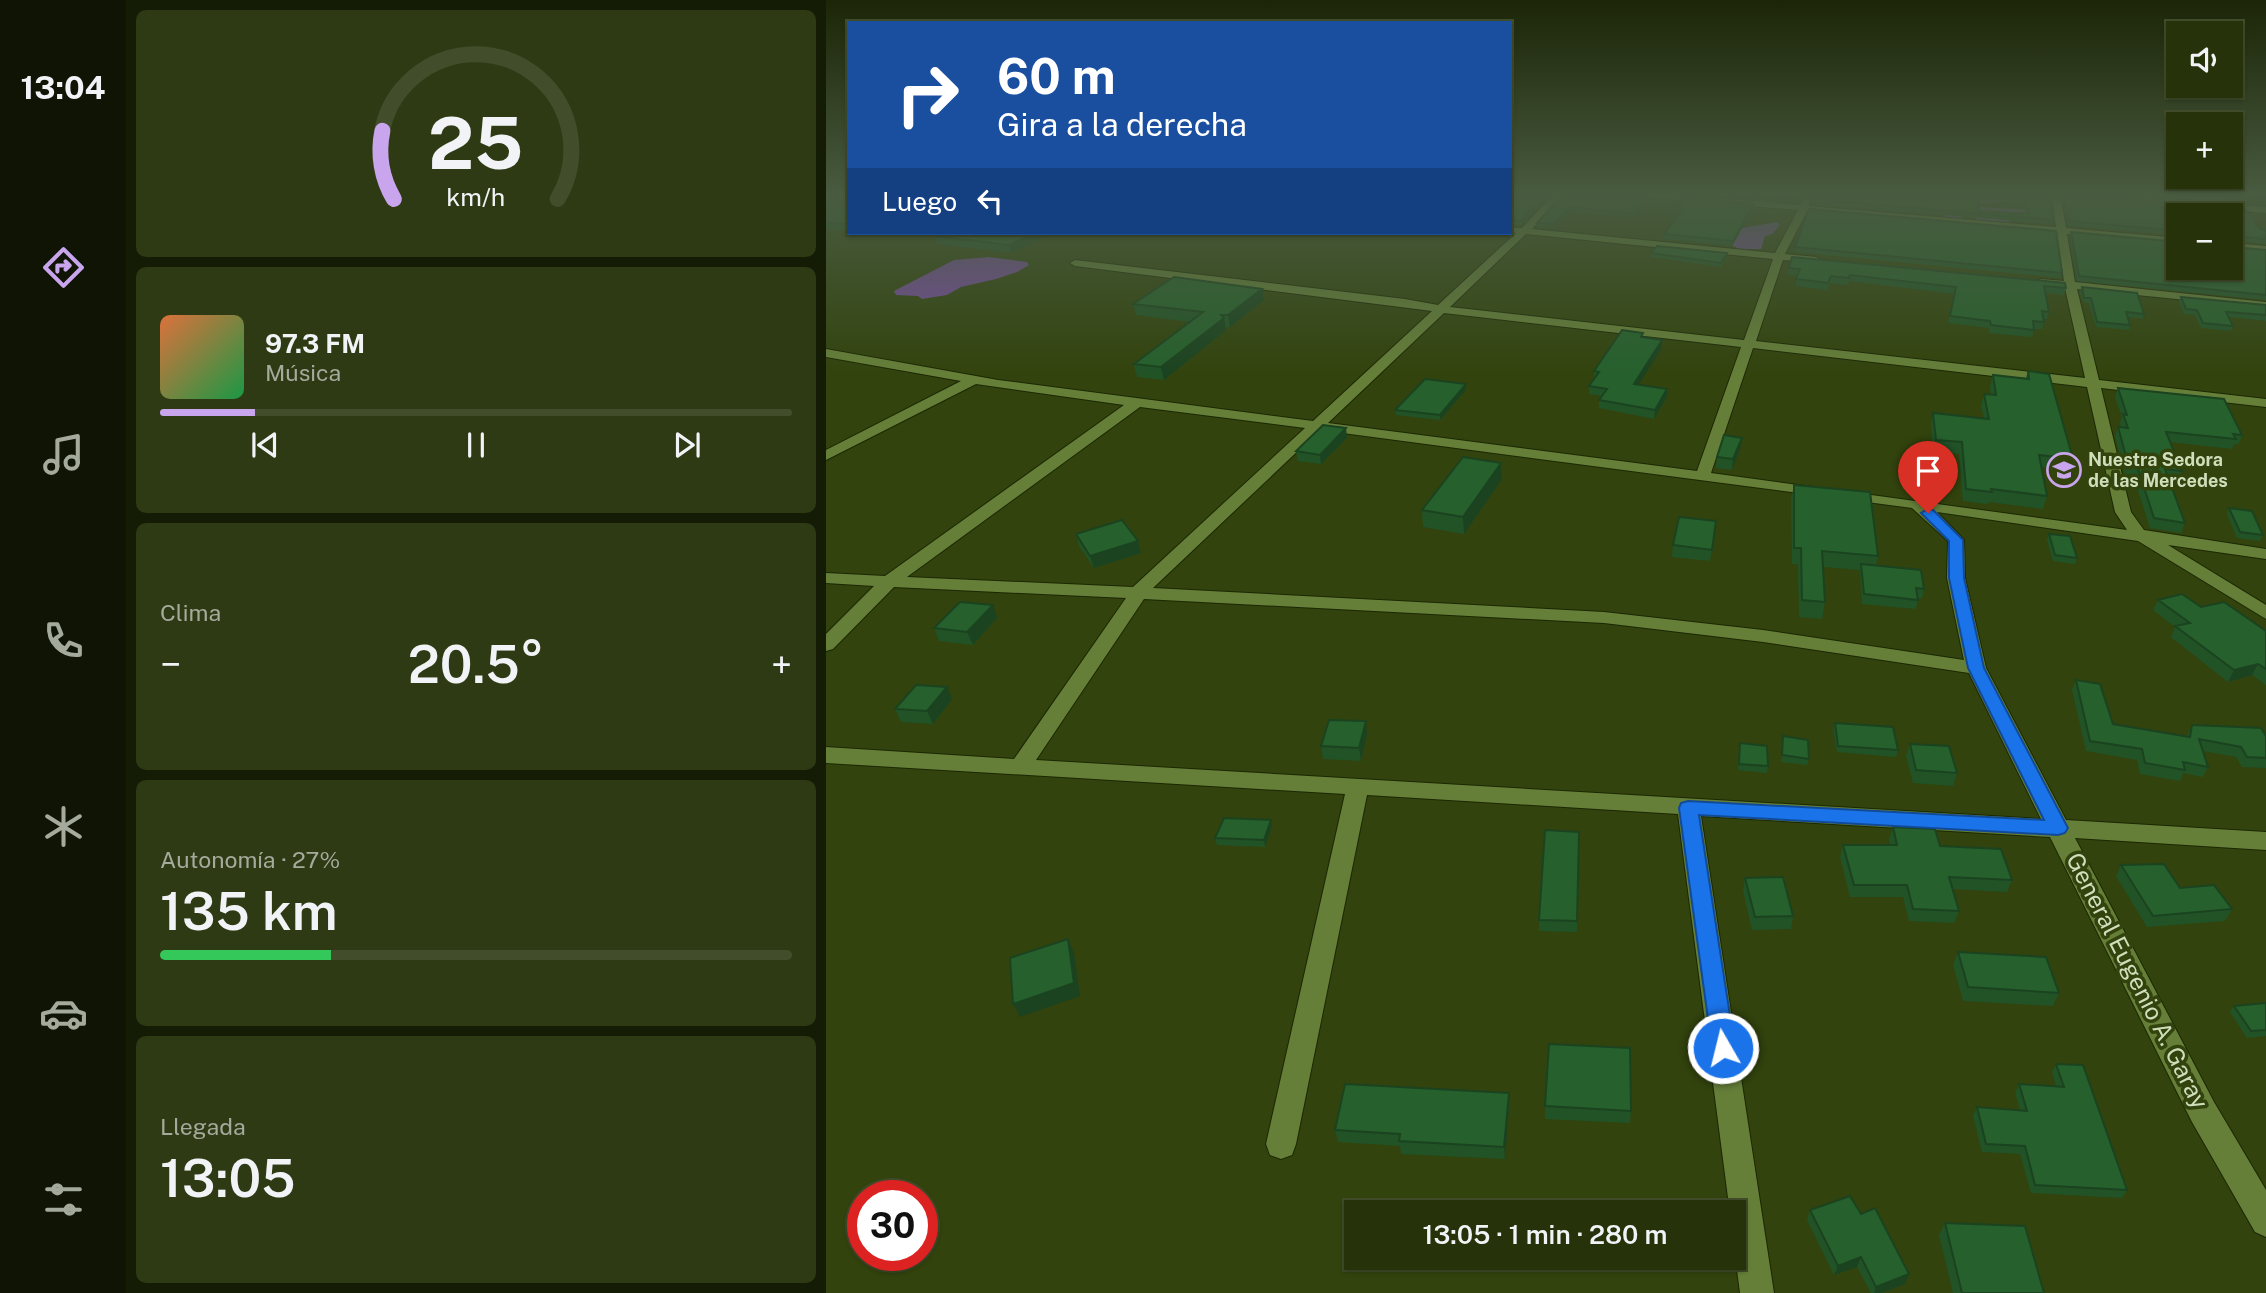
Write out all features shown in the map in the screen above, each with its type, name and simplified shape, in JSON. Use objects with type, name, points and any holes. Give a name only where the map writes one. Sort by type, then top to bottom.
[{"type":"street","points":[[1020,766],[1139,592],[1441,309],[1494,254]]},
{"type":"street","points":[[1762,254],[1835,262]]},
{"type":"street","points":[[2065,254],[2070,285],[2123,512],[2138,534],[2266,613]]},
{"type":"street","points":[[1702,477],[1779,256]]},
{"type":"street","points":[[1075,263],[1405,302],[1441,309],[2266,403]]},
{"type":"street","points":[[2028,281],[2266,305]]},
{"type":"street","points":[[826,353],[974,380],[1917,504],[1994,518],[2138,534],[2266,554]]},
{"type":"street","points":[[826,456],[974,380]]},
{"type":"street","points":[[826,645],[889,581],[1137,402]]},
{"type":"street","points":[[1917,504],[1940,522],[1956,540],[1973,525],[1994,518]]},
{"type":"street","name":"General Eugenio A. Garay","points":[[1956,540],[1956,578],[1976,668],[2203,1112],[2266,1220]]},
{"type":"street","points":[[826,578],[1538,612],[1670,622],[1806,640],[1976,668]]},
{"type":"street","points":[[826,755],[2266,841]]},
{"type":"street","points":[[1281,1144],[1358,787]]},
{"type":"street","points":[[1688,808],[1703,898],[1757,1293]]},
{"type":"shaded area","points":[[989,257],[1027,262],[1029,265],[996,279],[961,287],[947,295],[922,299],[918,296],[896,295],[894,291],[954,260]]},
{"type":"building","points":[[1660,254],[1726,254],[1721,263]]},
{"type":"building","points":[[1870,254],[2059,254],[2062,273]]},
{"type":"building","points":[[2075,254],[2166,254],[2166,280],[2243,280],[2243,254],[2266,254],[2266,295],[2079,276]]},
{"type":"building","points":[[1792,257],[2065,283],[2066,288],[2044,286],[2049,312],[2042,311],[2044,322],[2033,321],[2034,330],[1991,325],[1990,321],[1950,316],[1956,287],[1850,275],[1849,278],[1831,276],[1828,283],[1796,279],[1800,269],[1789,268]]},
{"type":"building","points":[[1174,277],[1262,289],[1228,315],[1221,315],[1224,318],[1161,367],[1134,364],[1203,312],[1133,304]]},
{"type":"building","points":[[2082,287],[2137,293],[2144,314],[2126,312],[2130,325],[2097,322],[2091,298],[2084,298]]},
{"type":"building","points":[[2181,297],[2266,305],[2266,315],[2226,312],[2233,326],[2203,323],[2197,310],[2186,309]]},
{"type":"building","points":[[1622,330],[1643,333],[1641,337],[1662,340],[1634,384],[1667,389],[1655,410],[1599,400],[1607,389],[1589,386],[1599,372],[1594,371]]},
{"type":"building","points":[[2028,371],[2049,374],[2073,459],[2039,455],[2047,496],[1991,489],[1992,492],[1966,489],[1962,442],[1936,440],[1933,413],[1989,419],[1984,394],[1996,395],[1993,375],[2029,379]]},
{"type":"building","points":[[1425,379],[1466,384],[1440,415],[1395,410]]},
{"type":"building","points":[[2118,388],[2224,399],[2242,435],[2233,434],[2236,439],[2166,432],[2182,471],[2165,469],[2185,523],[2154,518],[2137,466],[2128,465],[2118,427],[2128,428],[2123,414],[2127,415]]},
{"type":"building","points":[[1323,425],[1346,428],[1320,455],[1296,451]]},
{"type":"building","points":[[1724,435],[1742,438],[1733,459],[1717,457]]},
{"type":"building","points":[[1463,457],[1501,463],[1463,517],[1422,510]]},
{"type":"building","points":[[1794,485],[1870,492],[1878,556],[1822,551],[1825,602],[1802,600],[1801,548],[1794,548]]},
{"type":"building","points":[[2229,508],[2252,511],[2263,535],[2240,532]]},
{"type":"building","points":[[1679,517],[1716,521],[1712,550],[1673,545]]},
{"type":"building","points":[[1122,520],[1138,541],[1090,556],[1076,534]]},
{"type":"building","points":[[2049,534],[2070,536],[2077,558],[2055,555]]},
{"type":"building","points":[[1861,564],[1921,570],[1924,589],[1916,588],[1918,600],[1864,594]]},
{"type":"building","points":[[2182,594],[2201,607],[2224,602],[2266,631],[2266,669],[2258,664],[2234,670],[2175,626],[2190,623],[2158,600]]},
{"type":"building","points":[[960,602],[993,605],[967,632],[934,628]]},
{"type":"building","points":[[2076,680],[2100,684],[2113,724],[2190,737],[2192,725],[2261,728],[2266,736],[2266,758],[2247,757],[2241,747],[2199,739],[2208,767],[2183,762],[2185,770],[2145,763],[2142,749],[2090,741]]},
{"type":"building","points":[[916,685],[947,687],[927,711],[895,709]]},
{"type":"building","points":[[1329,720],[1366,721],[1359,748],[1321,746]]},
{"type":"building","points":[[1835,723],[1893,727],[1898,750],[1838,746]]},
{"type":"building","points":[[1783,736],[1808,740],[1809,759],[1782,755]]},
{"type":"building","points":[[1740,743],[1767,746],[1768,766],[1739,764]]},
{"type":"building","points":[[1910,744],[1949,746],[1957,773],[1916,770]]},
{"type":"building","points":[[1224,818],[1271,820],[1264,840],[1215,838]]},
{"type":"building","points":[[1893,827],[1935,829],[1940,846],[2001,849],[2012,880],[1949,877],[1959,911],[1913,909],[1907,885],[1854,885],[1843,845],[1897,845]]},
{"type":"building","points":[[1545,830],[1579,832],[1577,921],[1539,920]]},
{"type":"building","points":[[2164,864],[2180,888],[2214,885],[2232,909],[2153,916],[2121,865]]},
{"type":"building","points":[[1783,877],[1793,916],[1755,917],[1745,878]]},
{"type":"building","points":[[1068,939],[1074,983],[1013,1004],[1010,958]]},
{"type":"building","points":[[1958,952],[2046,957],[2059,993],[1968,987]]},
{"type":"building","points":[[2266,1003],[2266,1030],[2251,1031],[2234,1006]]},
{"type":"building","points":[[1549,1044],[1630,1048],[1631,1111],[1545,1106]]},
{"type":"building","points":[[2056,1064],[2083,1065],[2127,1190],[2035,1185],[2025,1146],[1986,1144],[1977,1107],[2027,1111],[2019,1084],[2064,1087]]},
{"type":"building","points":[[1345,1084],[1509,1093],[1504,1147],[1399,1141],[1400,1134],[1335,1130]]},
{"type":"building","points":[[1850,1196],[1861,1214],[1875,1208],[1909,1274],[1876,1287],[1861,1257],[1838,1266],[1810,1210]]},
{"type":"building","points":[[1945,1223],[2025,1226],[2044,1293],[1962,1293]]},
{"type":"place","name":"Nuestra Sedora de las Mercedes","points":[[2064,470]]},
{"type":"route","points":[[1723,1048],[1688,808],[2058,828],[1976,668],[1956,578],[1956,540],[1928,513]]}]
